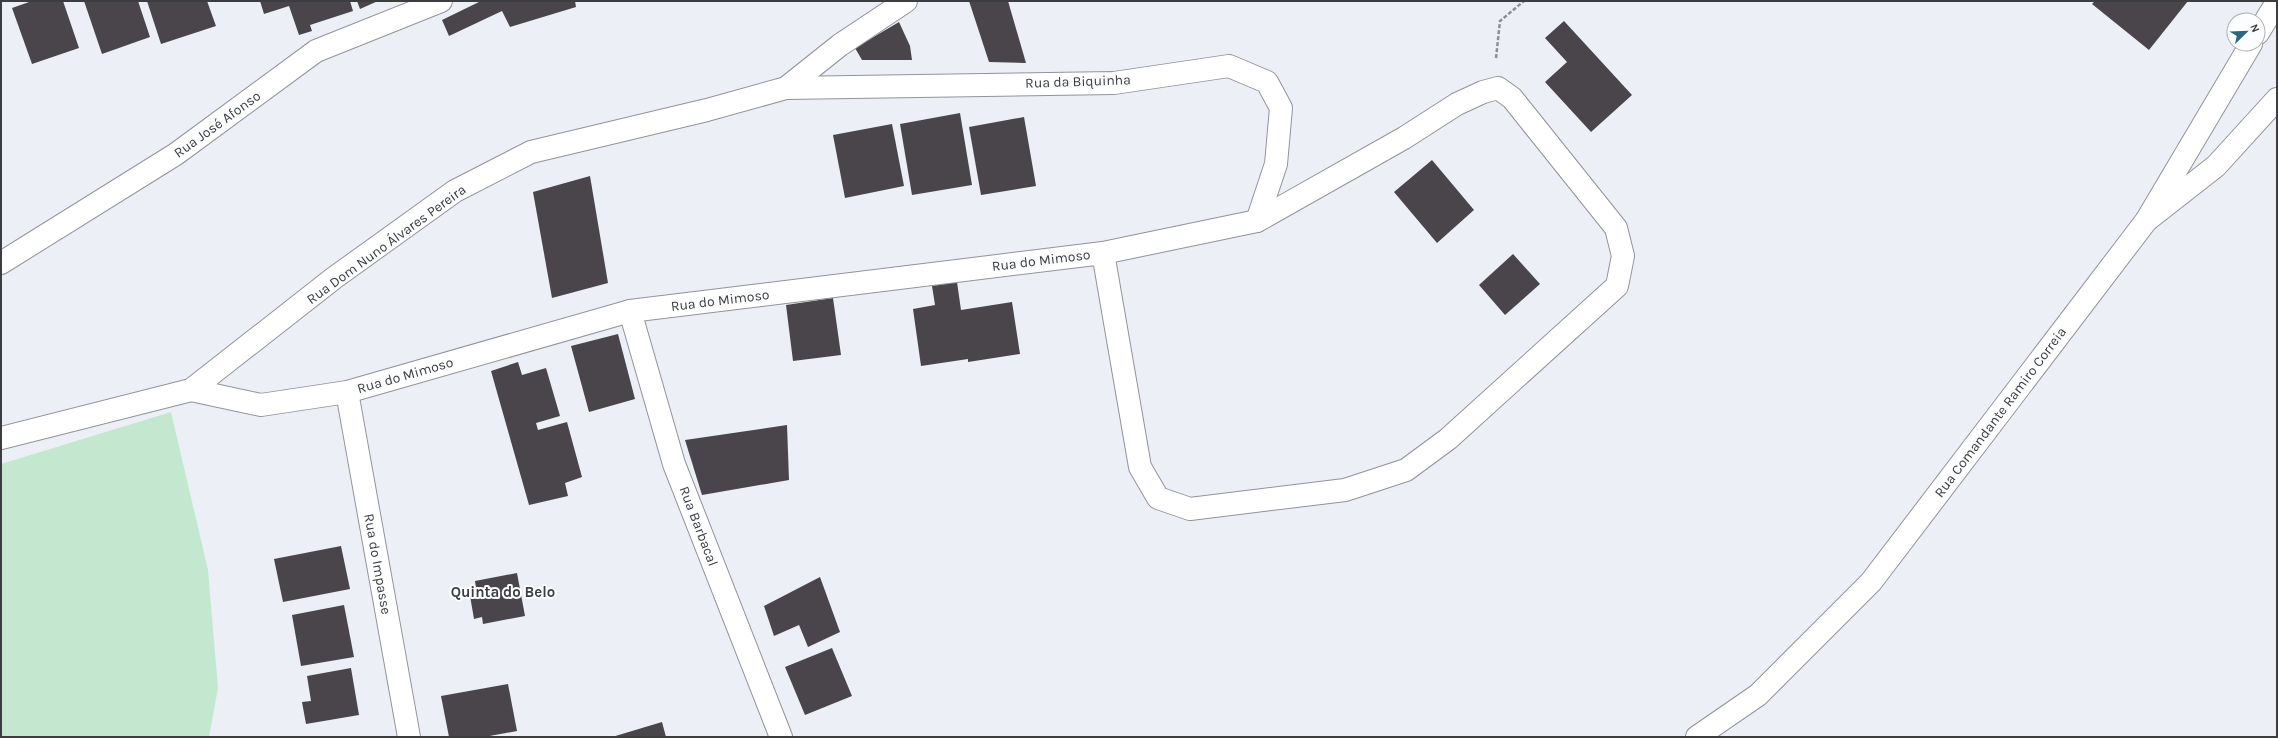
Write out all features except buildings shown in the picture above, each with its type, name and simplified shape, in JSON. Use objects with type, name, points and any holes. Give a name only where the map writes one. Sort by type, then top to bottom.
[{"type":"street","name":"Rua José Afonso","points":[[1,263],[176,154],[316,51],[441,1]]},
{"type":"street","name":"Rua Dom Nuno Álvares Pereira","points":[[1,438],[191,390],[334,278],[455,191],[531,152],[707,110],[786,88],[840,45],[906,1]]},
{"type":"street","points":[[2266,20],[2277,2]]},
{"type":"street","name":"Rua Comandante Ramiro Correia","points":[[1697,737],[1758,695],[1871,582],[2146,221],[2246,52]]},
{"type":"street","name":"Rua da Biquinha","points":[[786,88],[1114,83],[1229,66],[1267,82],[1281,108],[1276,164],[1257,221]]},
{"type":"street","name":"Rua do Mimoso","points":[[191,390],[261,405],[347,392],[630,311],[1103,253],[1257,221],[1404,138],[1457,104],[1484,92],[1498,88]]},
{"type":"street","points":[[1103,253],[1140,467],[1158,498],[1190,509],[1345,490],[1406,470],[1448,439],[1617,286],[1623,256],[1616,228],[1512,98],[1498,88]]},
{"type":"street","points":[[2146,221],[2216,166],[2277,98]]},
{"type":"street","name":"Rua Barbacal","points":[[630,311],[674,464],[781,737]]},
{"type":"street","name":"Rua do Impasse","points":[[347,392],[409,737]]},
{"type":"path","points":[[1498,88],[1496,54],[1500,21],[1524,1]]},
{"type":"green space","points":[[171,412],[208,570],[218,688],[209,737],[1,737],[1,464]]},
{"type":"district","name":"Quinta do Belo","points":[[503,592]]}]
